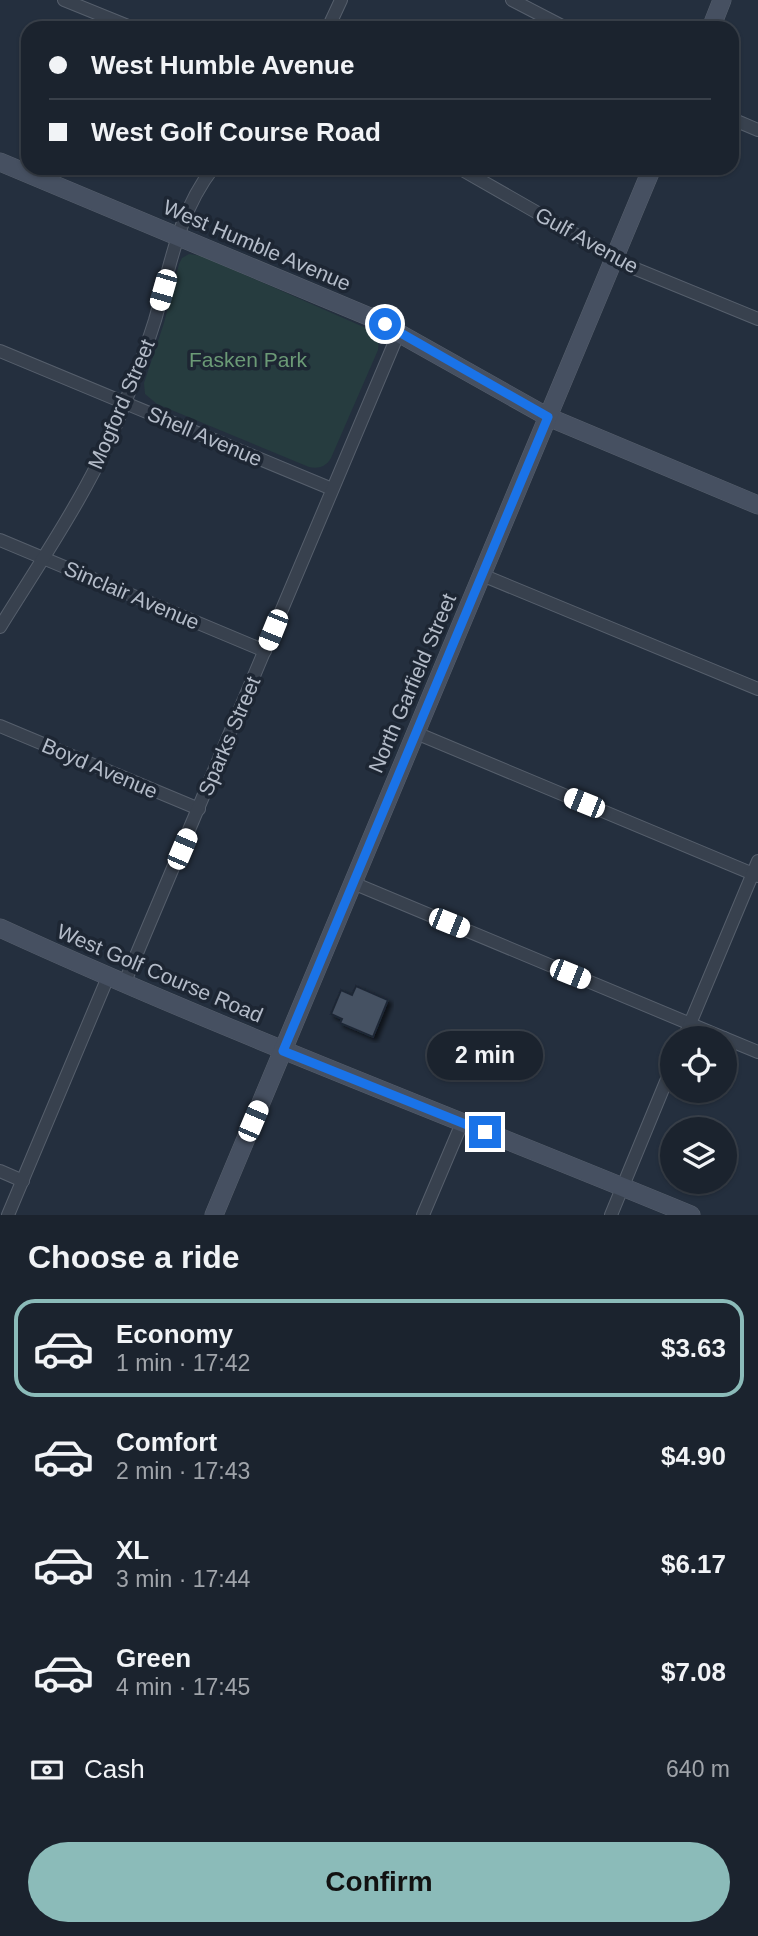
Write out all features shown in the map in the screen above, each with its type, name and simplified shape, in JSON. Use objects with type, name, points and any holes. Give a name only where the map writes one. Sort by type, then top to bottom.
[{"type":"main road","points":[[714,21],[722,0]]},
{"type":"main road","name":"West Humble Avenue","points":[[0,162],[21,171]]},
{"type":"main road","name":"West Humble Avenue","points":[[31,175],[370,317],[548,417],[758,505]]},
{"type":"main road","name":"North Garfield Street","points":[[214,1215],[649,175]]},
{"type":"main road","name":"West Golf Course Road","points":[[0,928],[116,981],[283,1051],[691,1215]]},
{"type":"street","points":[[64,0],[116,21]]},
{"type":"street","points":[[331,21],[341,0]]},
{"type":"street","points":[[512,0],[552,21]]},
{"type":"street","points":[[739,122],[758,130]]},
{"type":"street","name":"Mogford Street","points":[[0,628],[44,558],[94,468],[125,403],[153,326],[177,236],[195,195],[208,175]]},
{"type":"street","name":"Gulf Avenue","points":[[471,175],[592,244],[614,260],[758,319]]},
{"type":"street","name":"Sparks Street","points":[[8,1215],[199,809],[399,332]]},
{"type":"street","name":"Shell Avenue","points":[[0,351],[332,489]]},
{"type":"street","name":"Sinclair Avenue","points":[[0,540],[265,651]]},
{"type":"street","points":[[482,575],[758,689]]},
{"type":"street","name":"Boyd Avenue","points":[[0,726],[199,809]]},
{"type":"street","points":[[416,733],[756,870],[690,1024]]},
{"type":"street","points":[[353,883],[695,1026]]},
{"type":"street","points":[[737,1043],[758,1052]]},
{"type":"street","points":[[611,1215],[660,1096]]},
{"type":"street","points":[[423,1215],[462,1123]]},
{"type":"street","points":[[0,1171],[23,1181]]},
{"type":"green space","name":"Fasken Park","points":[[189,254],[202,256],[375,332],[379,339],[378,350],[331,458],[324,465],[309,467],[157,404],[145,394],[144,383],[164,323],[179,264],[182,258]]},
{"type":"building","points":[[356,986],[388,1000],[373,1037],[340,1023],[342,1019],[331,1014],[341,990],[352,995]]},
{"type":"route","points":[[385,324],[548,417],[283,1051],[485,1132]]}]
